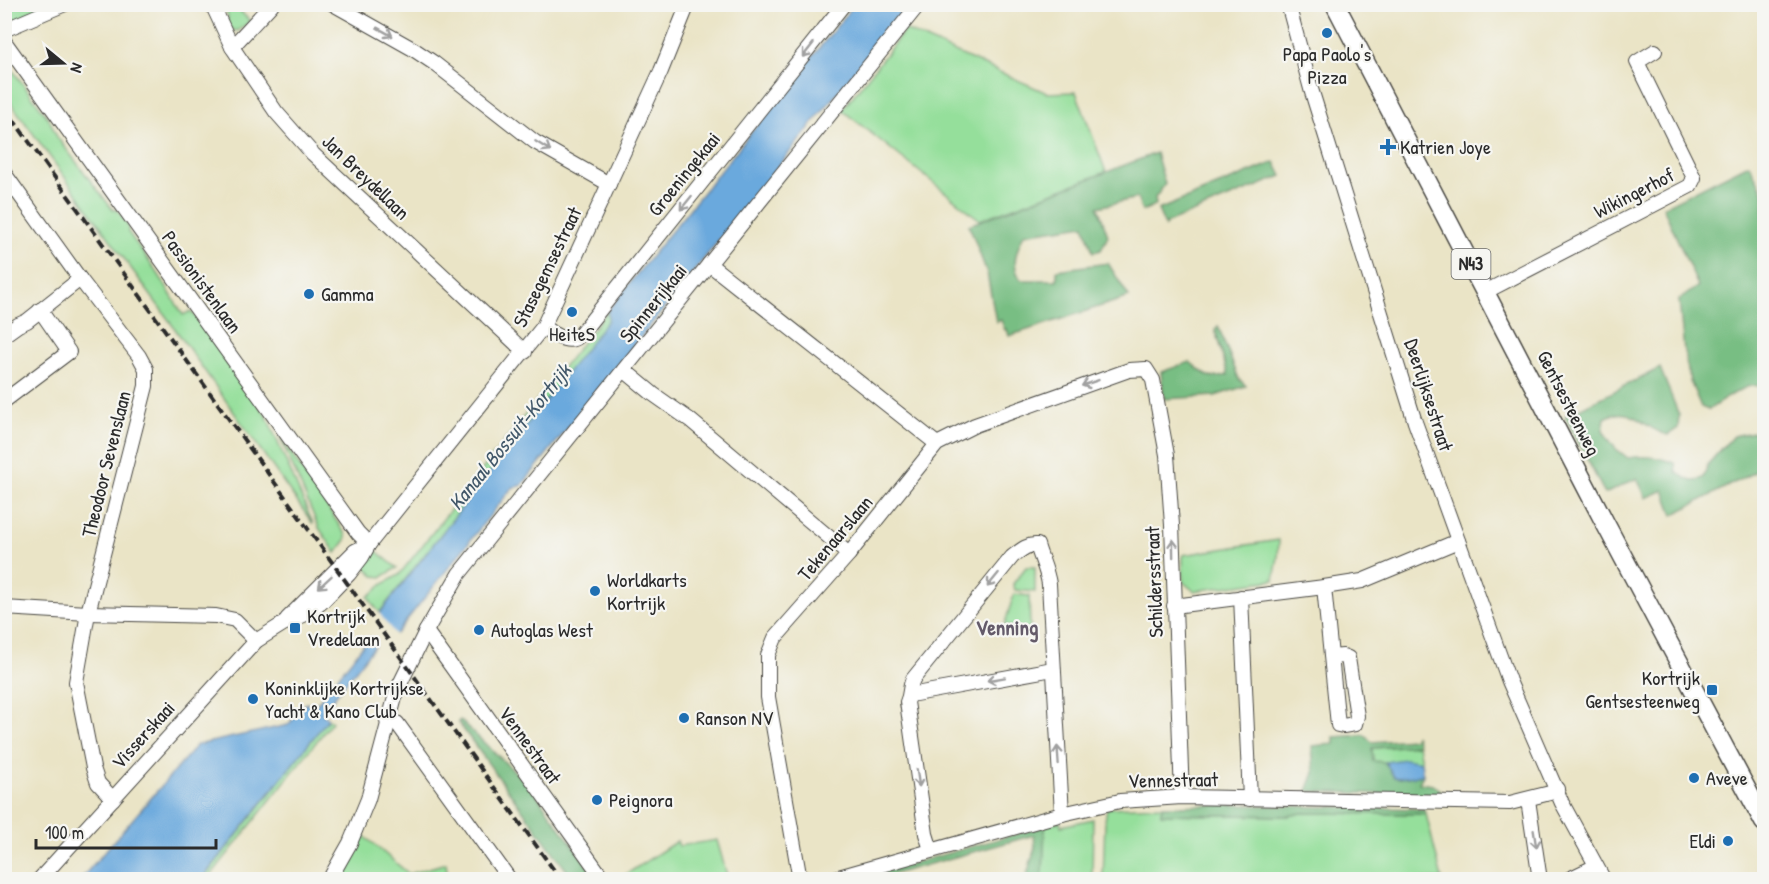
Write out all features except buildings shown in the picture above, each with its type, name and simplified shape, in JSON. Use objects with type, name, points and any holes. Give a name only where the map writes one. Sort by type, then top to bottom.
[{"type":"main road","name":"Gentsesteenweg","points":[[1335,4],[1605,524],[1764,822]]},
{"type":"street","points":[[4,30],[65,4]]},
{"type":"street","name":"Jan Breydellaan","points":[[212,4],[232,47],[276,112],[313,154],[525,352]]},
{"type":"street","points":[[232,47],[272,4]]},
{"type":"street","points":[[333,4],[413,49],[535,142],[609,184]]},
{"type":"street","name":"Stasegemsestraat","points":[[369,544],[543,327],[661,71],[688,4]]},
{"type":"street","name":"Groeningekaai","points":[[543,327],[565,340],[572,341],[581,334],[844,4]]},
{"type":"street","name":"Spinnerijkaai","points":[[329,879],[350,843],[368,799],[396,690],[459,574],[919,4]]},
{"type":"street","name":"Deerlijksestraat","points":[[1288,4],[1311,89],[1415,423],[1509,681],[1557,789],[1604,879]]},
{"type":"street","name":"Passionistenlaan","points":[[6,48],[358,533],[369,544]]},
{"type":"street","name":"Wikingerhof","points":[[1485,291],[1693,183],[1694,178],[1637,62],[1655,51]]},
{"type":"street","name":"Theodoor Sevenslaan","points":[[4,173],[139,356],[146,369],[147,377],[124,478],[88,613],[76,682],[93,768],[98,783],[113,799]]},
{"type":"street","points":[[710,264],[937,444]]},
{"type":"street","points":[[4,335],[80,279]]},
{"type":"street","points":[[4,401],[69,352],[40,310]]},
{"type":"street","name":"Tekenaarslaan","points":[[800,879],[768,697],[768,655],[776,638],[849,554],[937,444],[975,426],[1087,383],[1129,370],[1146,369]]},
{"type":"street","name":"Schildersstraat","points":[[1146,369],[1153,380],[1167,455],[1172,525],[1182,797]]},
{"type":"street","points":[[624,370],[690,420],[849,554]]},
{"type":"street","points":[[1174,606],[1362,581],[1458,541]]},
{"type":"street","name":"Visserskaai","points":[[39,879],[256,641],[283,624],[308,613],[322,602],[349,574],[369,544]]},
{"type":"street","points":[[931,850],[926,834],[908,702],[909,687],[913,679],[1012,556],[1027,546],[1037,545],[1041,560],[1047,570],[1049,584],[1062,814]]},
{"type":"street","points":[[1324,587],[1331,657],[1338,725],[1355,724],[1357,716],[1348,658],[1331,657]]},
{"type":"street","points":[[1241,597],[1250,799]]},
{"type":"street","points":[[4,608],[88,613],[216,616],[235,620],[256,641]]},
{"type":"street","name":"Vennestraat","points":[[426,632],[604,879]]},
{"type":"street","points":[[910,695],[1053,669]]},
{"type":"street","points":[[387,721],[397,723],[510,879]]},
{"type":"street","name":"Vennestraat","points":[[828,879],[1062,814],[1119,801],[1182,797],[1510,803],[1528,800],[1557,789]]},
{"type":"street","points":[[1528,800],[1540,879]]},
{"type":"street","points":[[1567,879],[1596,866]]},
{"type":"green space","points":[[5,5],[54,5],[8,24],[5,18]]},
{"type":"green space","points":[[224,5],[247,5],[241,12],[250,21],[238,31],[233,30],[227,25],[228,17]]},
{"type":"green space","points":[[905,30],[1047,93],[1076,92],[1106,172],[980,220],[842,110]]},
{"type":"green space","points":[[4,70],[14,72],[49,119],[57,137],[113,210],[118,210],[128,226],[128,232],[159,275],[183,315],[191,311],[266,415],[313,524],[5,95]]},
{"type":"green space","points":[[1156,153],[1165,184],[1155,198],[1156,205],[1142,211],[1137,198],[1098,207],[1108,236],[1101,250],[1093,252],[1084,225],[1024,234],[1016,257],[1016,269],[1021,280],[1057,280],[1057,270],[1108,263],[1129,297],[1009,336],[1001,320],[996,322],[987,273],[969,225]]},
{"type":"green space","points":[[1275,162],[1282,176],[1167,223],[1165,226],[1158,210]]},
{"type":"green space","points":[[1749,164],[1764,193],[1764,388],[1751,386],[1744,388],[1708,410],[1701,407],[1690,381],[1684,351],[1679,300],[1698,286],[1663,207]]},
{"type":"green space","points":[[608,310],[609,320],[379,613],[368,597],[383,584],[399,575]]},
{"type":"green space","points":[[1218,326],[1239,379],[1246,386],[1215,396],[1164,399],[1161,372],[1190,362],[1211,377],[1228,375],[1215,330]]},
{"type":"green space","points":[[1660,368],[1679,415],[1678,428],[1668,435],[1623,413],[1605,418],[1603,431],[1615,448],[1628,458],[1646,457],[1669,461],[1675,463],[1676,472],[1683,477],[1689,480],[1699,479],[1703,478],[1708,464],[1733,436],[1764,430],[1764,467],[1673,515],[1664,490],[1646,498],[1637,478],[1605,494],[1565,416]]},
{"type":"green space","points":[[280,437],[346,535],[346,540],[336,553],[319,528]]},
{"type":"green space","points":[[1279,540],[1274,580],[1194,591],[1183,582],[1183,555]]},
{"type":"green space","points":[[375,550],[397,568],[382,577],[374,576],[364,565]]},
{"type":"green space","points":[[1026,567],[1035,567],[1035,592],[1015,590],[1013,584]]},
{"type":"green space","points":[[1014,594],[1029,596],[1030,629],[1004,626]]},
{"type":"green space","points":[[328,719],[332,722],[208,879],[202,880]]},
{"type":"green space","points":[[460,720],[531,787],[597,879],[573,879],[458,722]]},
{"type":"green space","points":[[1364,735],[1372,742],[1413,739],[1415,735],[1418,745],[1372,748],[1373,761],[1385,762],[1394,777],[1423,775],[1419,783],[1433,785],[1441,790],[1438,796],[1307,791],[1314,773],[1312,746],[1334,744],[1334,737]]},
{"type":"green space","points":[[1418,745],[1421,762],[1373,762],[1372,748]]},
{"type":"green space","points":[[1235,805],[1425,809],[1426,814],[1302,813],[1289,816],[1161,814],[1162,806]]},
{"type":"green space","points":[[1162,806],[1161,814],[1289,816],[1301,813],[1426,814],[1442,879],[1103,880],[1107,808]]},
{"type":"green space","points":[[1093,819],[1092,879],[1041,880],[1045,826],[1060,821],[1061,826]]},
{"type":"green space","points":[[1045,826],[1041,879],[1026,879],[1035,847],[1034,835],[876,879],[854,880]]},
{"type":"green space","points":[[364,836],[409,874],[446,863],[448,879],[343,879]]},
{"type":"green space","points":[[717,840],[728,879],[619,879],[677,841],[679,846]]},
{"type":"water","points":[[854,5],[908,5],[522,485],[512,488],[387,645],[382,637],[377,643],[322,713],[328,719],[202,879],[80,880],[197,745],[288,725],[306,703],[314,707],[376,629],[372,623],[608,320],[608,310]]},
{"type":"water","points":[[1405,759],[1421,762],[1423,775],[1394,777],[1385,762]]},
{"type":"pier","points":[[377,610],[397,637],[388,648],[381,642],[377,647],[368,634],[372,629],[369,622]]},
{"type":"railway","points":[[4,107],[561,880]]},
{"type":"place","name":"Papa Paolo's Pizza","points":[[1327,33]]},
{"type":"place","name":"Katrien Joye","points":[[1388,147]]},
{"type":"place","name":"Gamma","points":[[309,294]]},
{"type":"place","name":"HeiteS","points":[[572,312]]},
{"type":"place","name":"Worldkarts Kortrijk","points":[[595,591]]},
{"type":"place","name":"Kortrijk Vredelaan","points":[[295,628]]},
{"type":"place","name":"Autoglas West","points":[[479,630]]},
{"type":"place","name":"Kortrijk Gentsesteenweg","points":[[1712,690]]},
{"type":"place","name":"Koninklijke Kortrijkse Yacht & Kano Club","points":[[253,699]]},
{"type":"place","name":"Ranson NV","points":[[684,718]]},
{"type":"place","name":"Aveve","points":[[1694,778]]},
{"type":"place","name":"Peignora","points":[[597,800]]},
{"type":"place","name":"Eldi","points":[[1728,841]]},
{"type":"district","name":"Venning","points":[[1007,628]]},
{"type":"water label","name":"Kanaal Bossuit-Kortrijk","points":[[510,437]]}]
